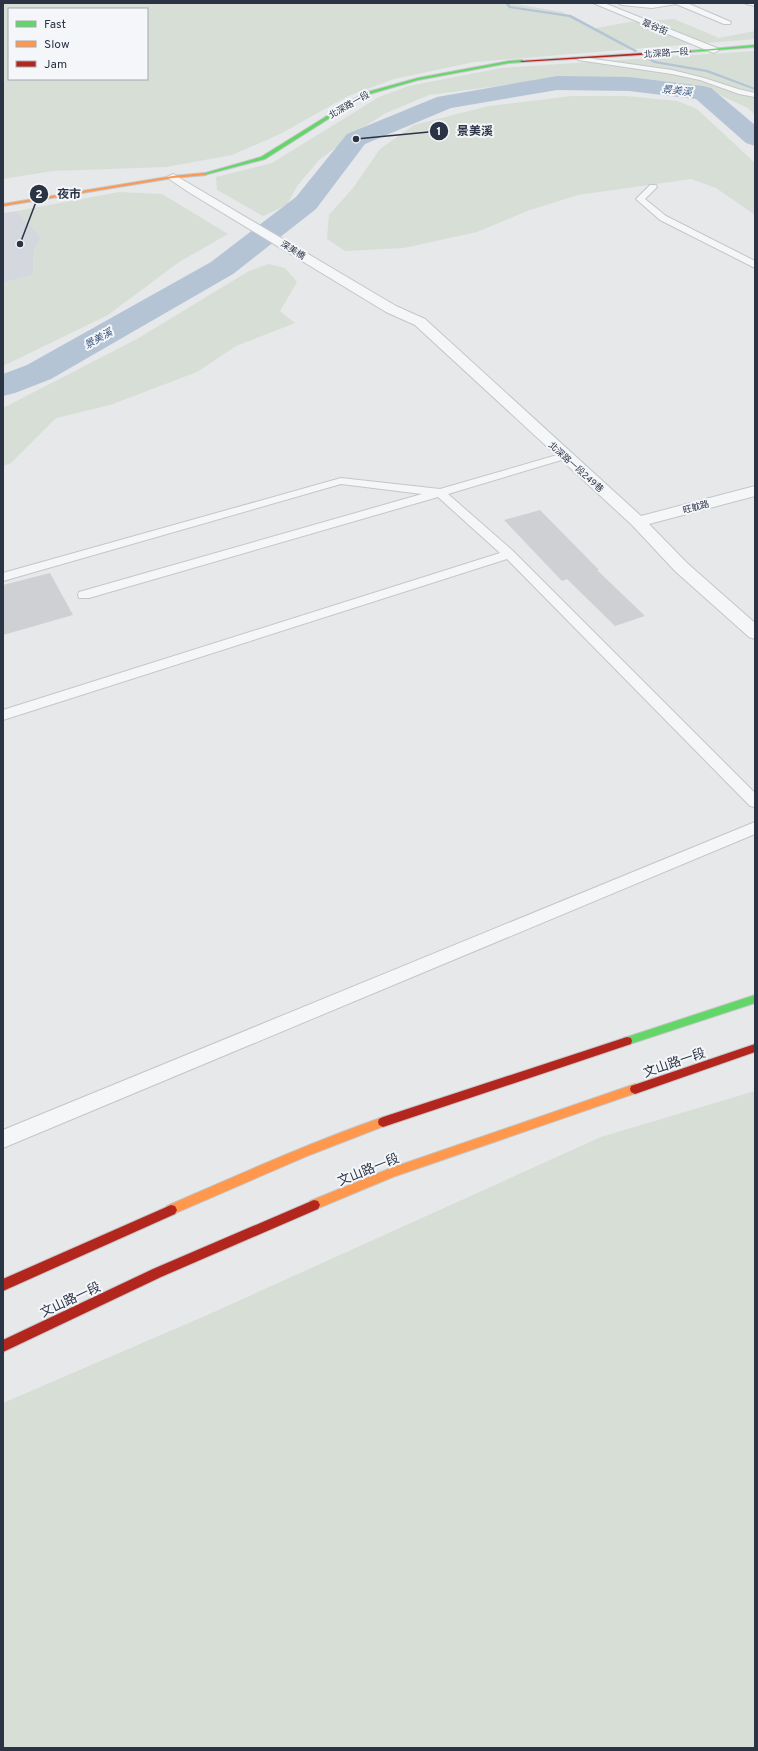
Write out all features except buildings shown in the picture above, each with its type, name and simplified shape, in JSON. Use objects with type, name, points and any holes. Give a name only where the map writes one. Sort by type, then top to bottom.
[{"type":"main road","name":"北深路一段","points":[[3,205],[209,172],[263,158],[365,94],[418,79],[468,68],[509,62],[580,59],[755,46]]},
{"type":"main road","points":[[3,1285],[264,1169],[358,1130],[755,998]]},
{"type":"main road","name":"文山路一段","points":[[3,1346],[65,1315],[230,1240],[391,1173],[755,1048]]},
{"type":"street","name":"翠谷街","points":[[597,3],[714,50]]},
{"type":"street","name":"翠谷街","points":[[622,3],[652,5],[673,3]]},
{"type":"street","points":[[680,3],[726,22]]},
{"type":"street","name":"深美橋","points":[[173,177],[391,309]]},
{"type":"street","name":"北深路一段249巷","points":[[391,309],[420,322],[564,456],[638,522],[681,567],[755,633]]},
{"type":"street","name":"旺躭路","points":[[638,522],[755,491]]},
{"type":"lane","points":[[748,3],[755,4]]},
{"type":"lane","points":[[580,59],[695,77],[747,94],[755,95]]},
{"type":"lane","points":[[653,187],[640,199],[663,218],[755,266]]},
{"type":"lane","points":[[84,595],[564,456]]},
{"type":"lane","points":[[3,577],[341,481],[440,492],[509,554],[755,802]]},
{"type":"lane","points":[[3,715],[509,554]]},
{"type":"lane","points":[[3,1139],[755,828]]},
{"type":"shaded area","points":[[3,3],[510,3],[562,12],[591,29],[629,22],[674,19],[719,38],[755,31],[755,39],[474,62],[394,79],[348,96],[280,134],[232,155],[166,167],[52,171],[3,179]]},
{"type":"shaded area","points":[[755,51],[755,115],[748,108],[707,89],[670,82],[620,78],[567,77],[429,95],[386,113],[359,130],[319,160],[297,186],[287,205],[263,216],[217,190],[216,177],[272,163],[379,97],[409,86],[501,68]]},
{"type":"shaded area","points":[[572,96],[626,96],[677,101],[697,109],[755,163],[755,215],[716,188],[691,179],[578,195],[527,211],[477,232],[404,248],[345,251],[327,239],[329,215],[353,188],[380,149],[414,125],[489,106]]},
{"type":"shaded area","points":[[119,192],[162,194],[228,234],[179,262],[108,315],[3,366],[3,283],[33,275],[34,250],[41,238],[17,211]]},
{"type":"shaded area","points":[[17,211],[41,238],[34,250],[33,275],[3,283],[3,213]]},
{"type":"shaded area","points":[[268,264],[285,268],[297,282],[280,311],[295,323],[236,346],[197,372],[110,405],[56,418],[11,463],[3,466],[3,408],[137,339],[249,271]]},
{"type":"shaded area","points":[[755,1091],[755,1748],[3,1748],[3,1403],[205,1316],[601,1137]]},
{"type":"waterway","points":[[507,3],[509,7],[570,16],[636,51]]},
{"type":"waterway","points":[[648,58],[655,62],[707,71],[755,89]]},
{"type":"waterway","name":"景美溪","points":[[3,386],[39,372],[222,268],[306,203],[356,139],[445,102],[557,83],[629,84],[703,93],[755,138]]},
{"type":"waterway","points":[[747,131],[755,126]]},
{"type":"traffic: fast","points":[[690,51],[755,46]]},
{"type":"traffic: fast","points":[[204,174],[263,158],[365,94],[418,79],[509,62],[522,61]]},
{"type":"traffic: fast","points":[[627,1041],[755,999]]},
{"type":"traffic: slow","points":[[3,205],[173,177],[204,174]]},
{"type":"traffic: slow","points":[[314,1205],[391,1173],[635,1089]]},
{"type":"traffic: slow","points":[[171,1210],[303,1152],[383,1122]]},
{"type":"traffic: jam","points":[[522,61],[690,51]]},
{"type":"traffic: jam","points":[[383,1122],[627,1041]]},
{"type":"traffic: jam","points":[[635,1089],[755,1048]]},
{"type":"traffic: jam","points":[[3,1346],[196,1256],[314,1205]]},
{"type":"traffic: jam","points":[[3,1285],[171,1210]]},
{"type":"place","name":"景美溪","points":[[356,139]]},
{"type":"place","name":"夜市","points":[[20,244]]}]
